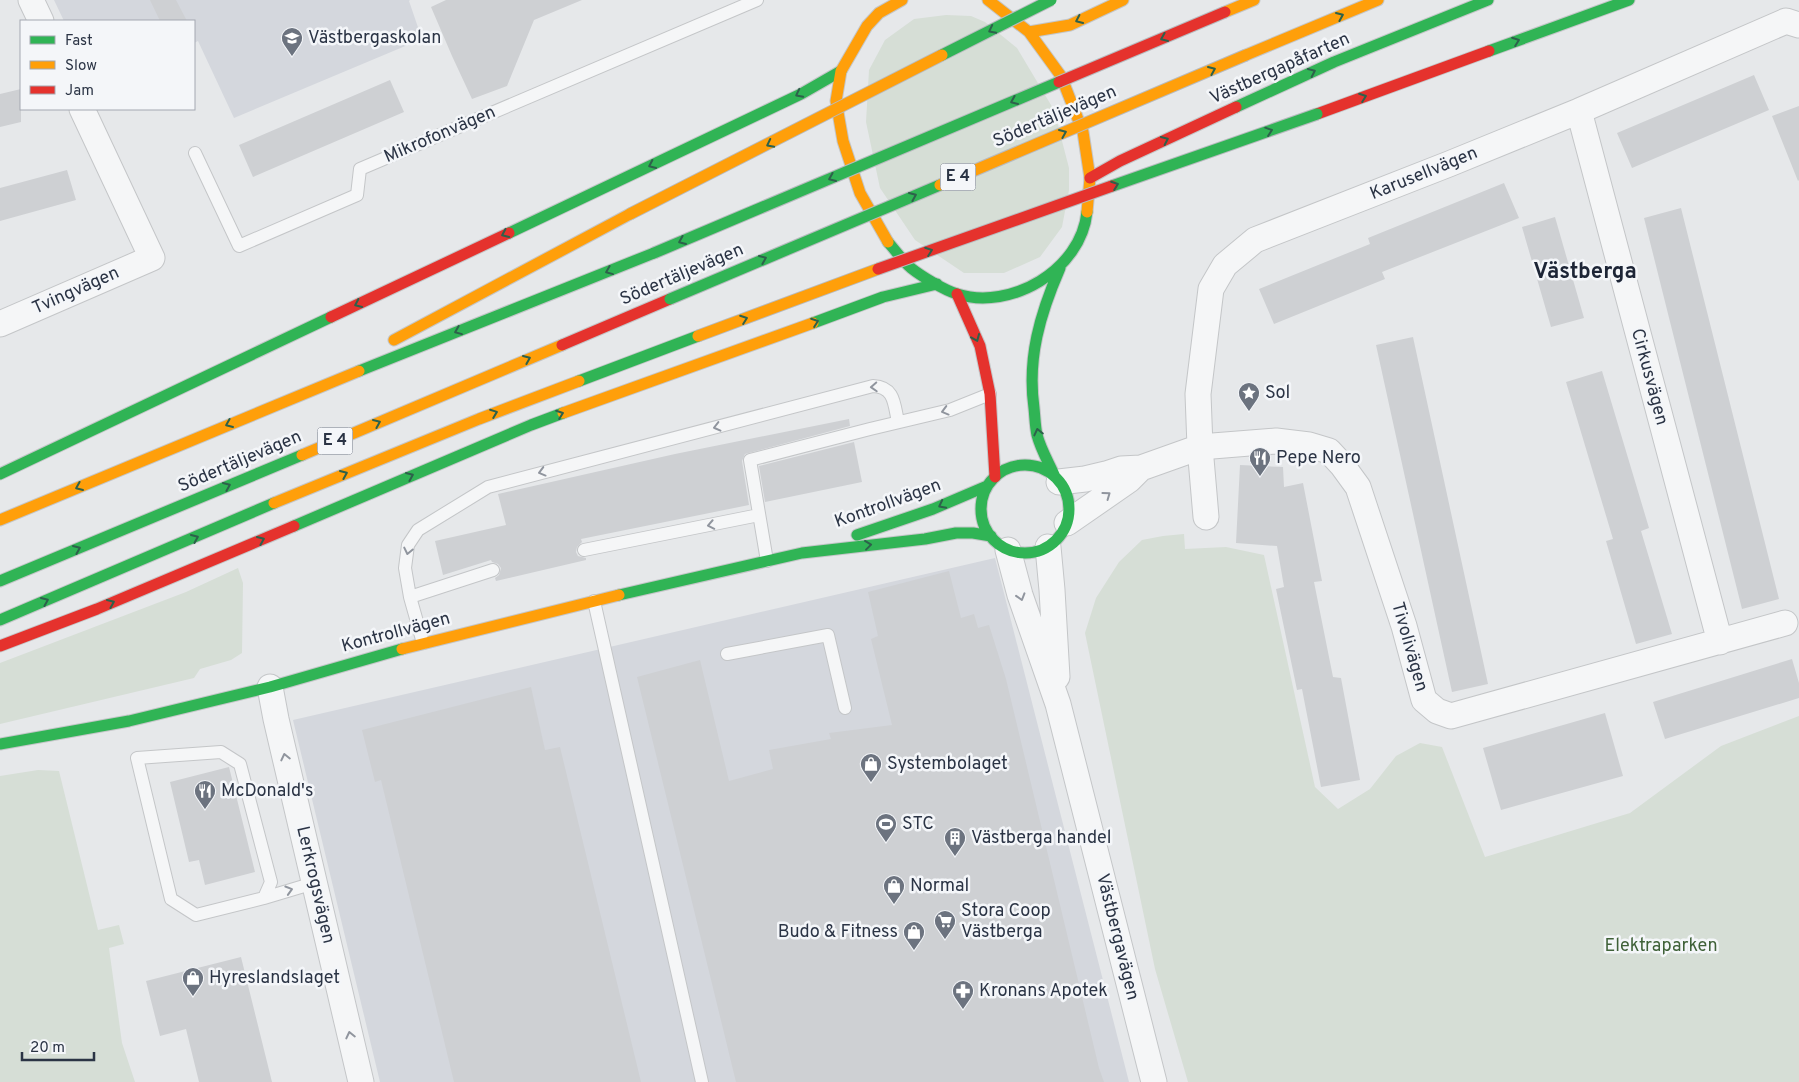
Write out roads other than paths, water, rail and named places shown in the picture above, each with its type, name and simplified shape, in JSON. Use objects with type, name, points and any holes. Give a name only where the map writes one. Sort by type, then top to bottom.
[{"type":"main road","points":[[877,0],[879,13]]},
{"type":"main road","points":[[902,0],[879,13],[862,33],[841,70],[836,101],[842,141],[860,193],[884,237],[911,268],[957,294],[983,298],[1011,294],[1037,284],[1060,266]]},
{"type":"main road","points":[[988,0],[1029,32],[1060,76],[1083,132],[1090,178],[1086,219],[1076,244],[1060,266],[1044,304],[1036,331],[1032,356],[1032,389],[1037,434],[1057,480]]},
{"type":"main road","points":[[387,344],[630,214],[1051,0]]},
{"type":"main road","points":[[1029,32],[1070,25],[1123,0]]},
{"type":"main road","name":"Södertäljevägen","points":[[0,520],[274,404],[654,253],[1254,0]]},
{"type":"main road","name":"Södertäljevägen","points":[[0,581],[1378,0]]},
{"type":"main road","name":"Västbergapåfarten","points":[[1090,178],[1120,161],[1334,62],[1488,0]]},
{"type":"main road","points":[[0,620],[479,418],[893,264],[1318,114],[1629,0]]},
{"type":"main road","points":[[0,474],[801,94],[841,70]]},
{"type":"main road","points":[[0,646],[97,609],[531,425],[883,297],[937,284]]},
{"type":"main road","points":[[957,294],[980,346],[990,394],[995,477]]},
{"type":"main road","points":[[274,404],[360,358]]},
{"type":"main road","points":[[1023,465],[1040,468],[1057,480],[1064,487],[1069,502],[1067,523],[1060,537],[1038,553],[1021,554],[1000,543],[983,523],[981,504],[986,486],[995,477],[1008,469],[1023,465]]},
{"type":"main road","name":"Kontrollvägen","points":[[802,554],[933,509],[986,486]]},
{"type":"main road","name":"Kontrollvägen","points":[[0,744],[129,721],[270,687],[423,643],[594,601],[802,554],[956,533],[973,533],[1000,543]]},
{"type":"street","points":[[31,0],[41,20]]},
{"type":"street","name":"Karusellvägen","points":[[1206,517],[1198,394],[1212,289],[1226,265],[1255,240],[1578,111],[1786,21],[1799,25]]},
{"type":"street","name":"Tvingvägen","points":[[0,324],[152,258],[82,110]]},
{"type":"street","name":"Cirkusvägen","points":[[1578,111],[1720,642]]},
{"type":"street","name":"Tivolivägen","points":[[1200,447],[1276,441],[1309,445],[1329,451],[1342,465],[1358,488],[1404,626],[1424,700],[1437,711],[1451,716],[1785,623]]},
{"type":"street","points":[[1057,480],[1085,479],[1121,469],[1141,468],[1200,447]]},
{"type":"street","points":[[1067,523],[1129,480],[1141,468]]},
{"type":"street","name":"Västbergavägen","points":[[1000,543],[1058,704],[1154,1082]]},
{"type":"street","name":"Västbergavägen","points":[[1048,547],[1058,704]]},
{"type":"street","name":"Lerkrogsvägen","points":[[270,687],[361,1082]]},
{"type":"lane","name":"Mikrofonvägen","points":[[195,153],[238,246],[357,195],[360,169],[758,0]]},
{"type":"lane","points":[[423,643],[410,597],[405,568],[408,545],[418,530],[488,486],[873,386],[882,386],[888,391],[893,400],[898,422]]},
{"type":"lane","points":[[766,562],[750,460],[950,410],[990,394]]},
{"type":"lane","points":[[584,550],[759,515]]},
{"type":"lane","points":[[410,597],[494,570]]},
{"type":"lane","points":[[594,601],[702,1082]]},
{"type":"lane","points":[[727,654],[828,635],[846,708]]},
{"type":"lane","points":[[264,898],[271,882],[240,764],[221,752],[137,758],[171,899],[196,915],[264,898],[314,883]]},
{"type":"place","name":"Västbergaskolan","points":[[292,57]]},
{"type":"place","name":"Sol","points":[[1249,412]]},
{"type":"place","name":"Pepe Nero","points":[[1260,477]]},
{"type":"place","name":"Systembolaget","points":[[871,783]]},
{"type":"place","name":"McDonald's","points":[[205,810]]},
{"type":"place","name":"STC","points":[[886,843]]},
{"type":"place","name":"Västberga handel","points":[[955,857]]},
{"type":"place","name":"Normal","points":[[894,905]]},
{"type":"place","name":"Stora Coop Västberga","points":[[945,940]]},
{"type":"place","name":"Budo & Fitness","points":[[914,951]]},
{"type":"place","name":"Hyreslandslaget","points":[[193,997]]},
{"type":"place","name":"Kronans Apotek","points":[[963,1010]]},
{"type":"district","name":"Västberga","points":[[1585,272]]},
{"type":"park label","name":"Elektraparken","points":[[1661,946]]}]
